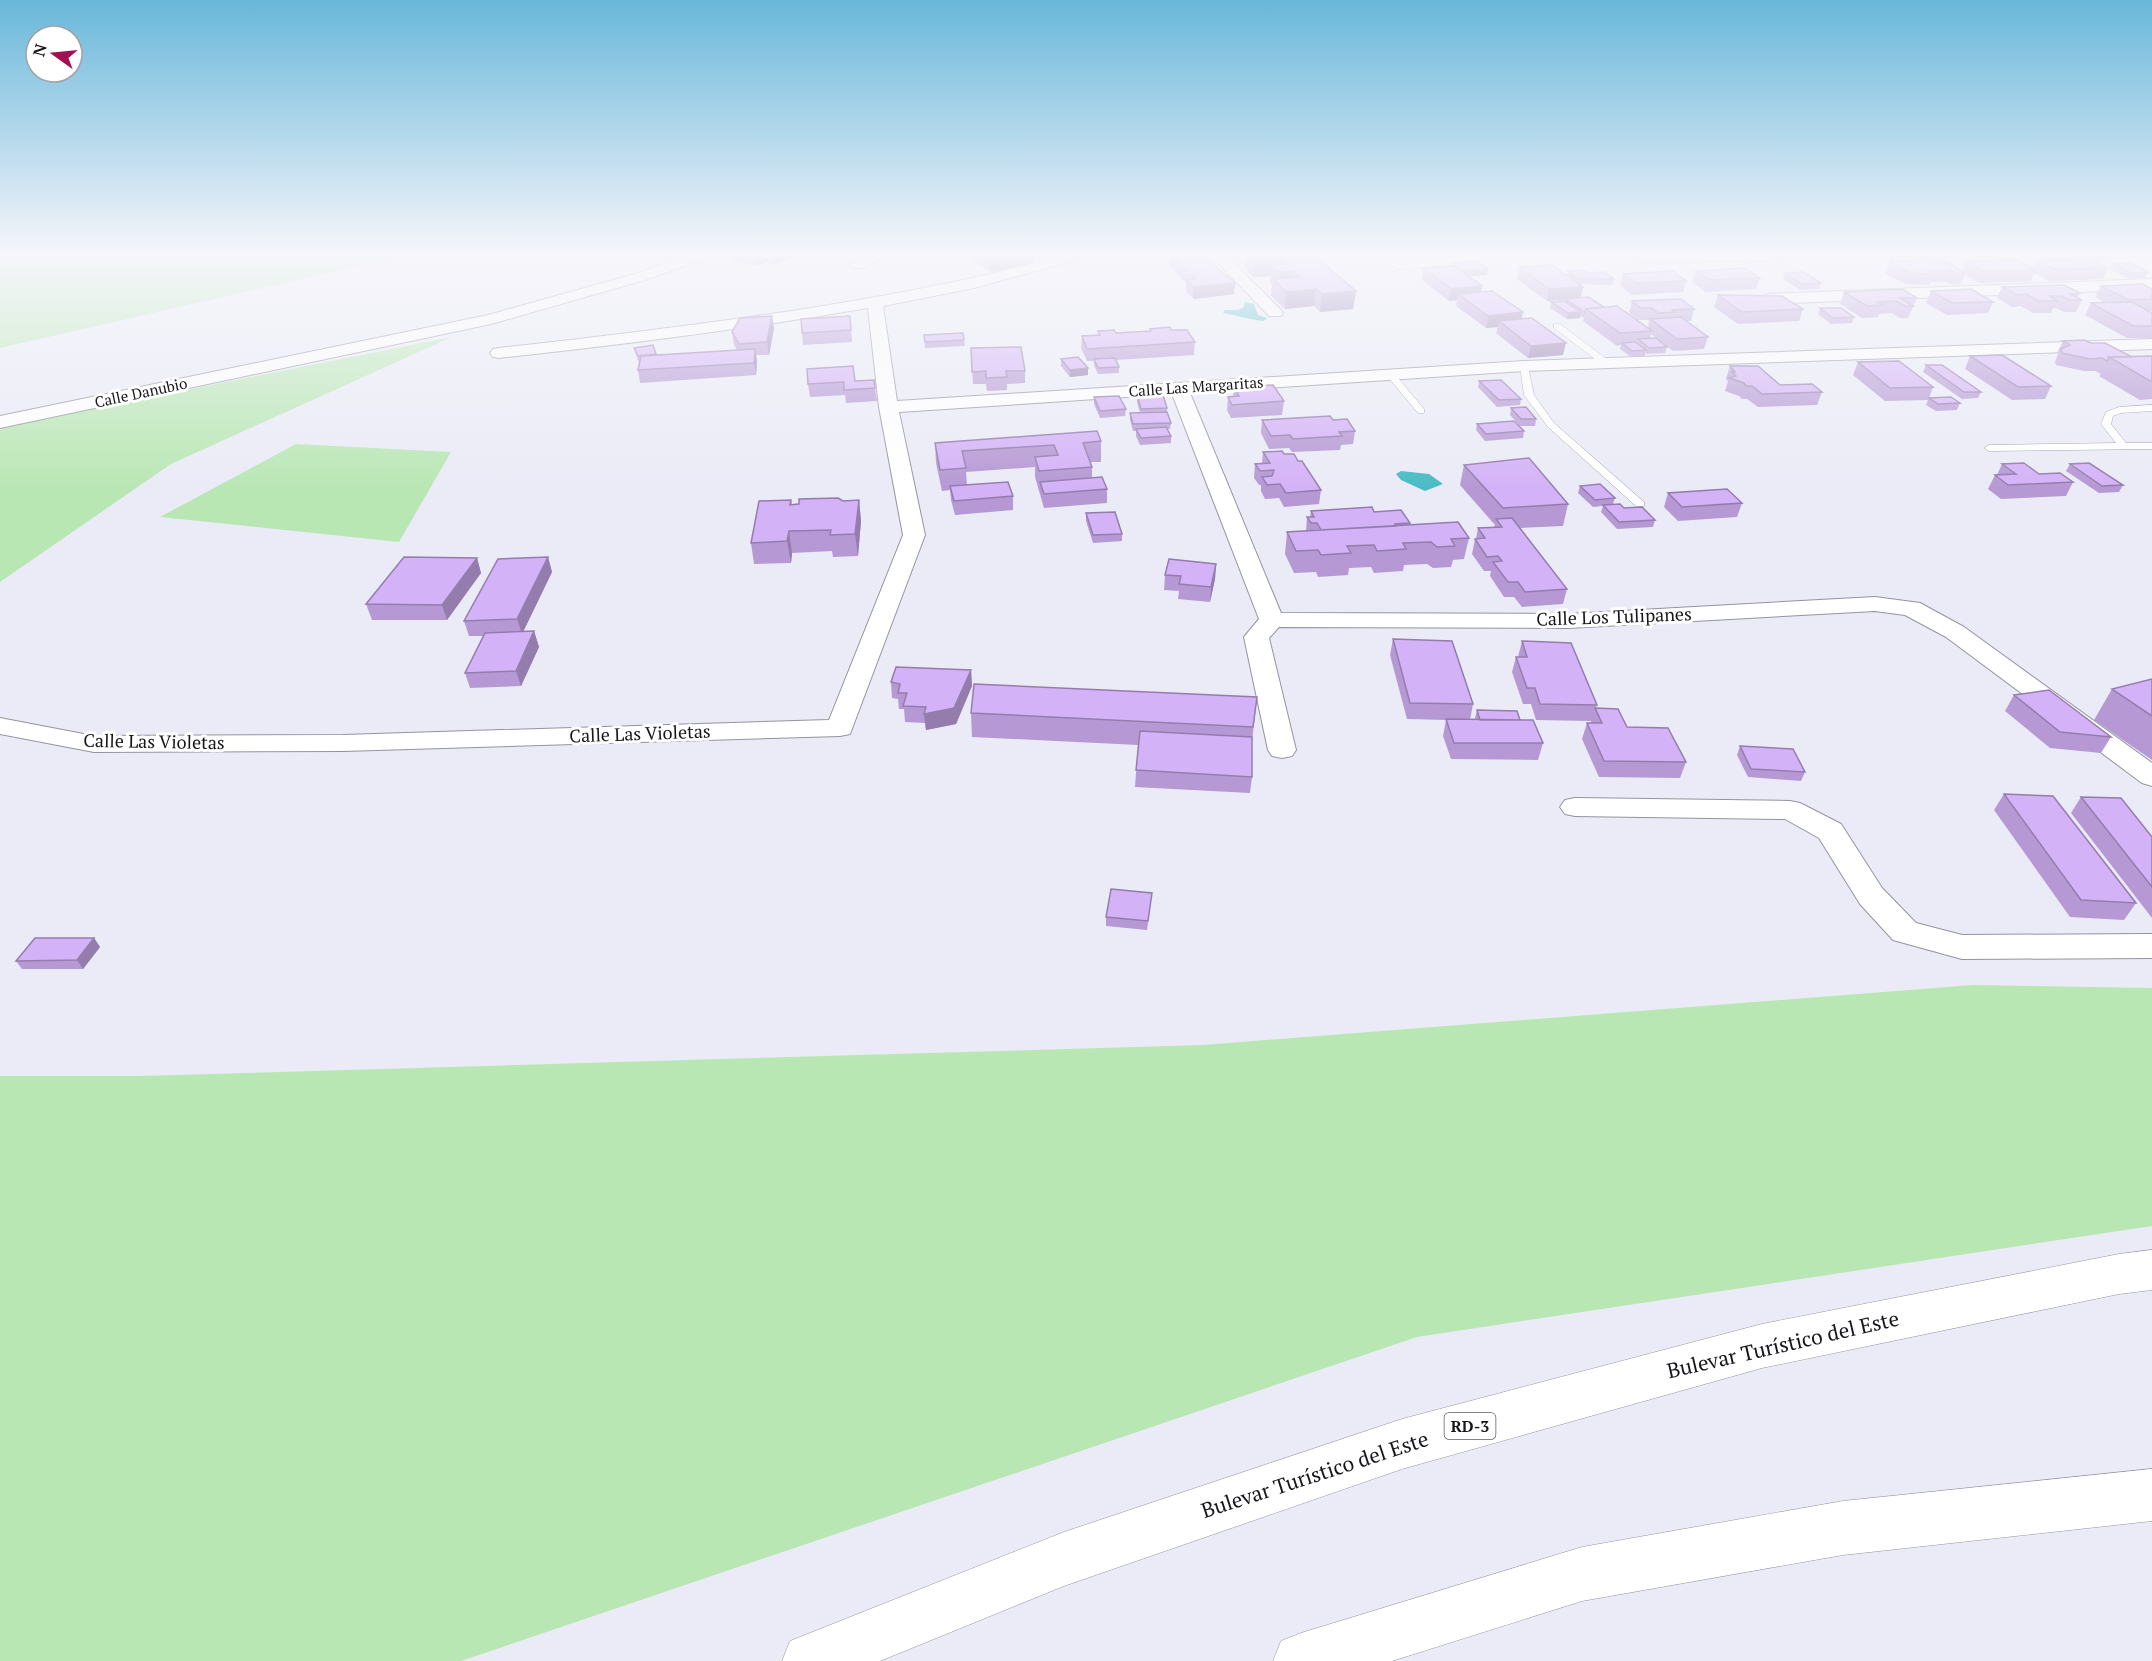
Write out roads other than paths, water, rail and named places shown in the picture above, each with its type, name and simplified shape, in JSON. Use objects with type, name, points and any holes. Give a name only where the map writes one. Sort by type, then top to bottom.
[{"type":"main road","name":"Bulevar Turístico del Este","points":[[810,1661],[1064,1559],[1402,1444],[1762,1346],[2119,1274],[2152,1270]]},
{"type":"main road","points":[[1301,1661],[1582,1574],[1843,1528],[2152,1495]]},
{"type":"street","name":"Calle Danubio","points":[[0,422],[422,334]]},
{"type":"street","points":[[499,353],[676,334]]},
{"type":"street","name":"Calle Las Violetas","points":[[0,726],[94,744],[343,743],[840,728],[914,535],[888,406],[879,334]]},
{"type":"street","name":"Calle Las Margaritas","points":[[888,406],[1524,366],[2152,344]]},
{"type":"street","points":[[1179,388],[1272,620],[1256,637],[1265,699],[1282,750]]},
{"type":"street","name":"Calle Los Tulipanes","points":[[1272,620],[1568,621],[1875,604],[1911,608],[1955,632],[2152,777]]},
{"type":"street","points":[[1575,807],[1790,810],[1830,831],[1871,896],[1905,932],[1962,947],[2152,946]]},
{"type":"lane","points":[[1567,334],[1606,363]]},
{"type":"lane","points":[[1524,366],[1529,395],[1551,425],[1640,504]]},
{"type":"lane","points":[[1391,375],[1421,411]]},
{"type":"lane","points":[[2123,446],[2106,424],[2109,414],[2119,410],[2152,408]]},
{"type":"lane","points":[[1989,448],[2152,446]]},
{"type":"water","points":[[1401,471],[1429,474],[1443,484],[1425,491],[1401,480],[1396,474]]}]
